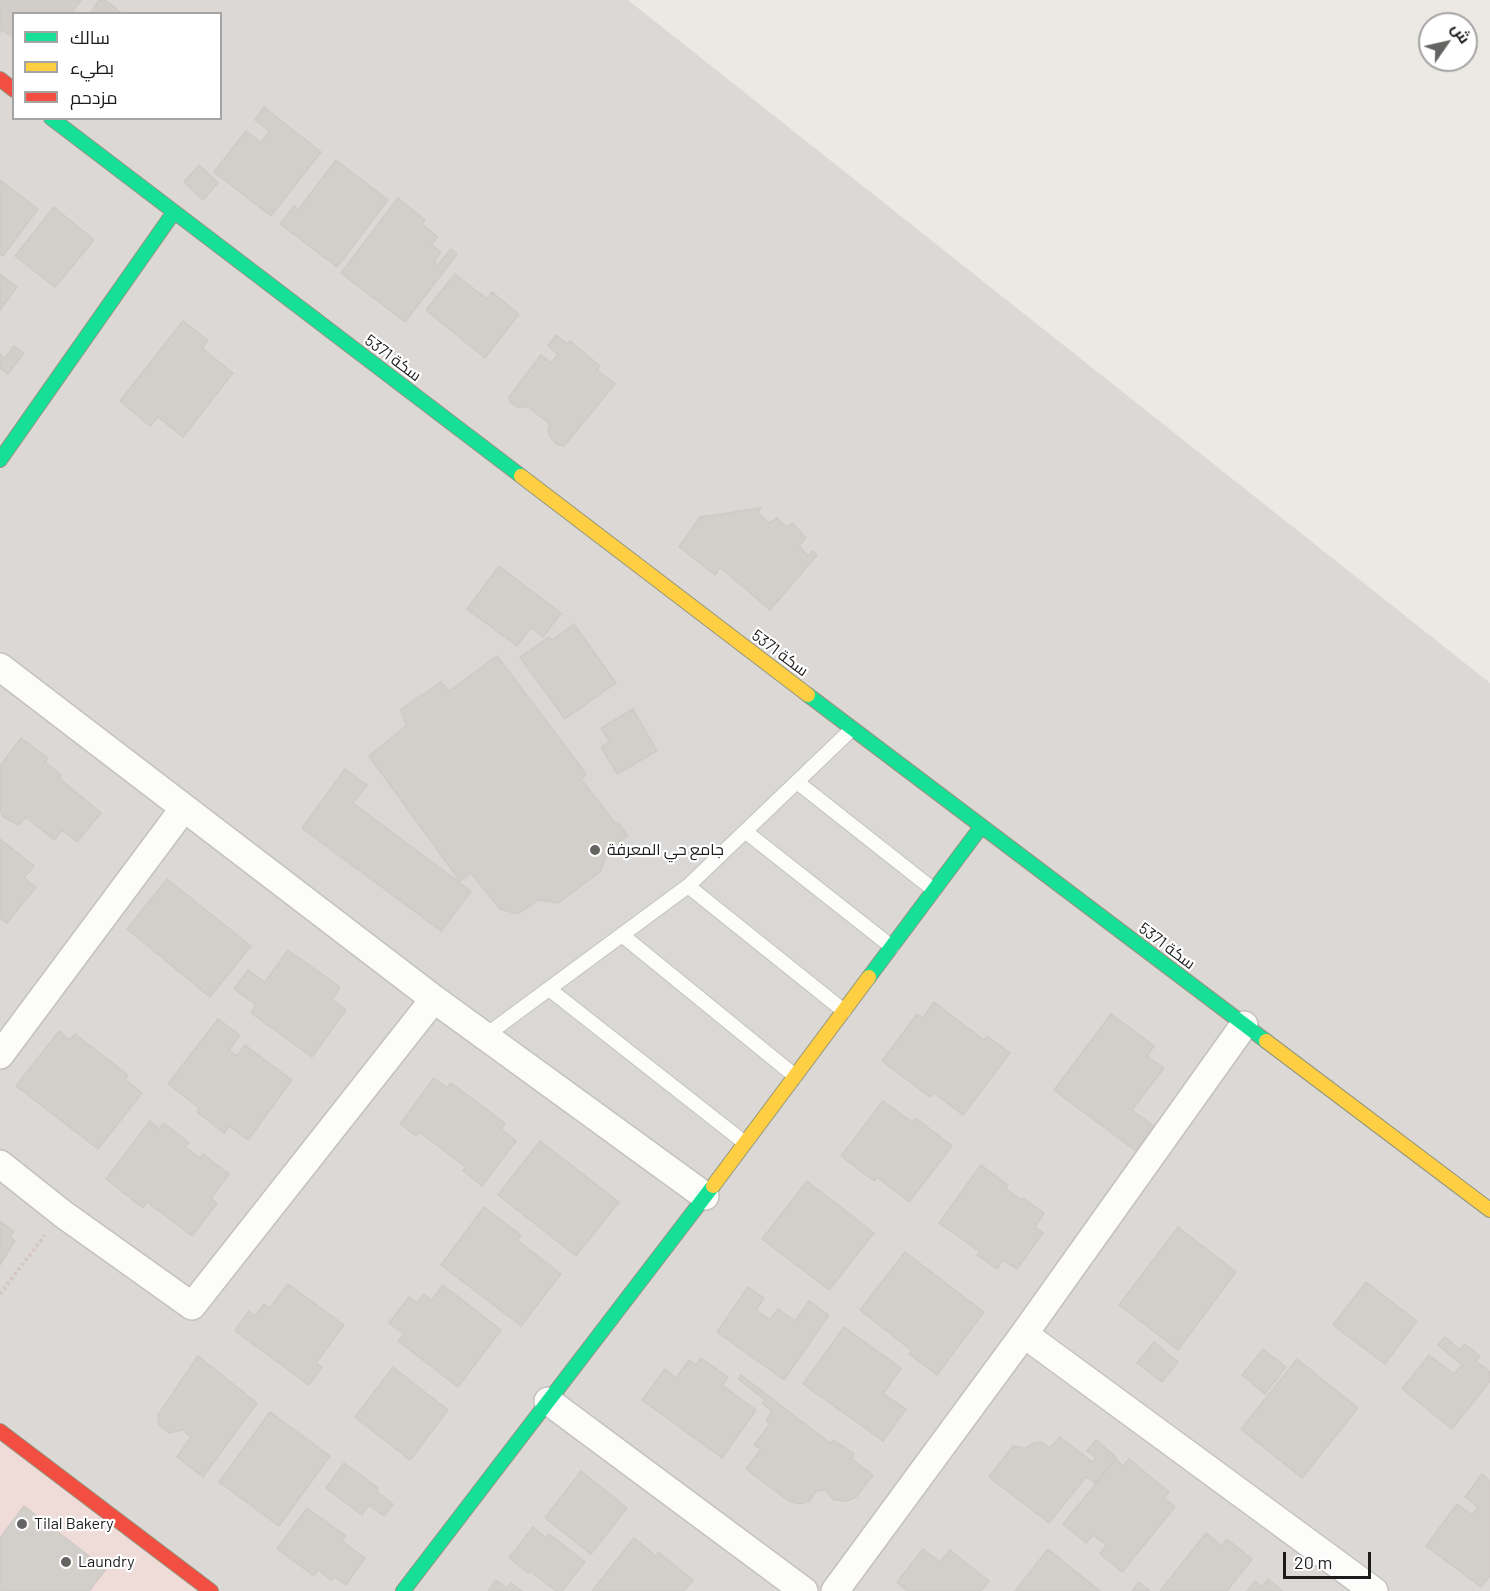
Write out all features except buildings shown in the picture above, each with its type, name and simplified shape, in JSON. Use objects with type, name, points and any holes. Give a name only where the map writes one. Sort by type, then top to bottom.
[{"type":"street","points":[[0,79],[12,88]]},
{"type":"street","name":"سكة 5371","points":[[54,120],[981,827],[1490,1210]]},
{"type":"street","points":[[0,460],[174,212]]},
{"type":"street","points":[[0,667],[434,999],[705,1196]]},
{"type":"street","points":[[0,1055],[184,808]]},
{"type":"street","points":[[403,1591],[705,1196],[981,827]]},
{"type":"street","points":[[0,1164],[63,1214],[192,1306],[434,999]]},
{"type":"street","points":[[835,1591],[1024,1334],[1244,1025]]},
{"type":"street","points":[[1024,1334],[1374,1591]]},
{"type":"street","points":[[548,1401],[804,1591]]},
{"type":"street","points":[[0,1431],[209,1590]]},
{"type":"lane","points":[[485,1036],[688,886],[852,729]]},
{"type":"lane","points":[[797,782],[934,890]]},
{"type":"lane","points":[[746,832],[892,947]]},
{"type":"lane","points":[[688,886],[844,1011]]},
{"type":"lane","points":[[622,935],[795,1076]]},
{"type":"lane","points":[[549,989],[745,1143]]},
{"type":"path","points":[[0,1294],[63,1214]]},
{"type":"shaded area","points":[[0,0],[628,0],[1490,683],[1490,1591],[0,1591]]},
{"type":"shaded area","name":"جامع حي المعرفة","points":[[531,527],[890,806],[909,844],[919,880],[864,959],[696,1184],[272,857],[302,828],[499,566]]},
{"type":"shaded area","points":[[531,527],[890,806],[909,844],[919,880],[696,1184],[272,857],[302,828],[441,931],[449,943],[502,983],[513,981],[629,895],[650,883],[662,868],[677,856],[695,832],[694,817],[633,709],[574,624],[499,566]]},
{"type":"shaded area","points":[[0,1431],[207,1591],[0,1591]]},
{"type":"traffic: fast","points":[[54,120],[521,476]]},
{"type":"traffic: fast","points":[[0,460],[174,212]]},
{"type":"traffic: fast","points":[[808,695],[1266,1041]]},
{"type":"traffic: fast","points":[[869,977],[981,827]]},
{"type":"traffic: fast","points":[[403,1591],[713,1186]]},
{"type":"traffic: slow","points":[[521,476],[808,695]]},
{"type":"traffic: slow","points":[[713,1186],[869,977]]},
{"type":"traffic: slow","points":[[1266,1041],[1490,1210]]},
{"type":"traffic: jam","points":[[0,79],[12,88]]},
{"type":"traffic: jam","points":[[0,1431],[211,1591]]},
{"type":"place","name":"جامع حي المعرفة","points":[[595,850]]},
{"type":"place","name":"Tilal Bakery","points":[[22,1524]]},
{"type":"place","name":"Laundry","points":[[66,1562]]}]
